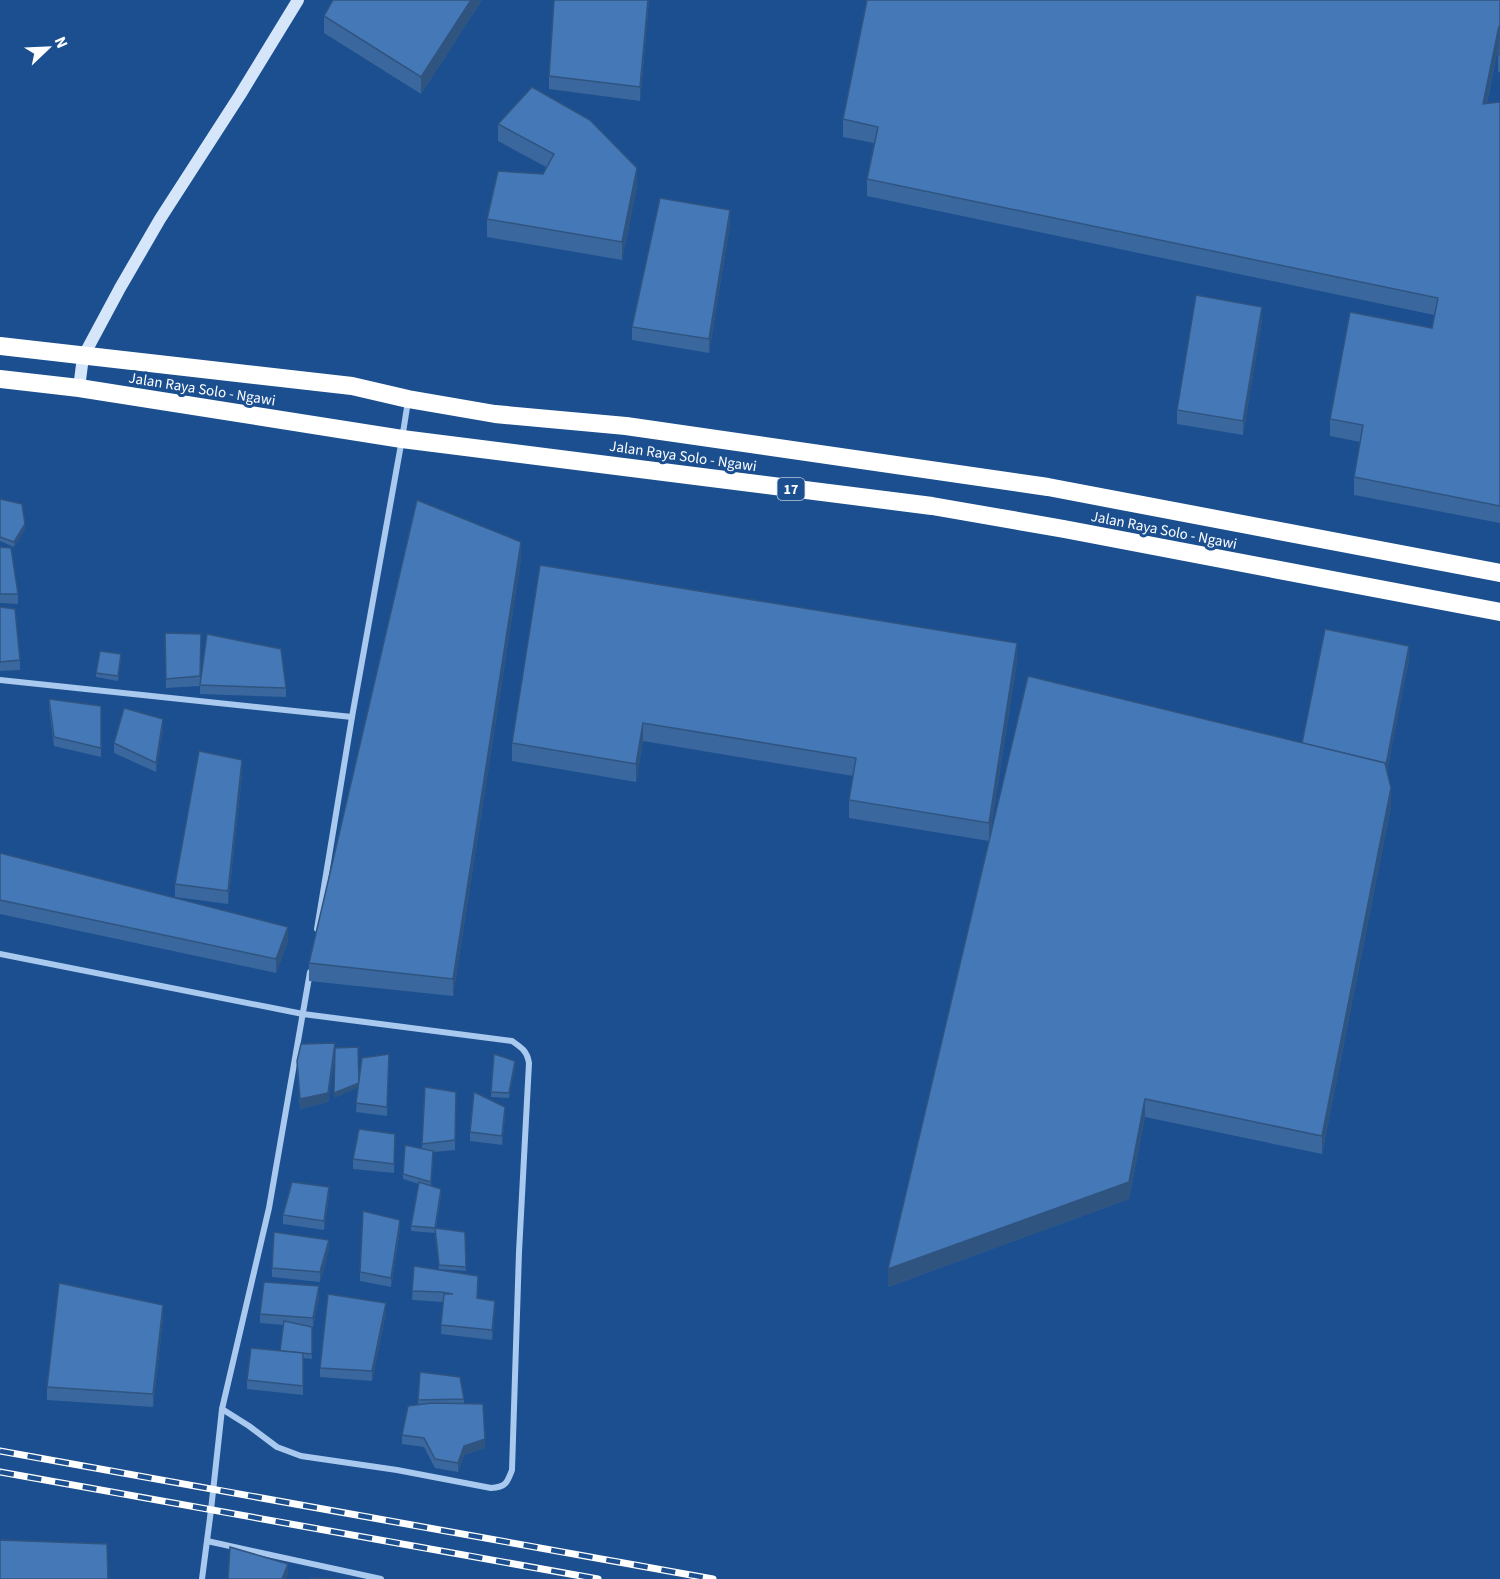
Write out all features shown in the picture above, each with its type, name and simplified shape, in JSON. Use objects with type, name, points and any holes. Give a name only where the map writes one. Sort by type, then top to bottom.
[{"type":"highway","name":"Jalan Raya Solo - Ngawi","points":[[0,346],[352,386],[408,399],[495,414],[638,428],[1048,487],[1500,573]]},
{"type":"highway","name":"Jalan Raya Solo - Ngawi","points":[[0,380],[79,388],[402,439],[932,506],[1500,612]]},
{"type":"street","points":[[79,388],[83,357],[120,288],[160,219],[298,0]]},
{"type":"street","points":[[316,935],[408,399]]},
{"type":"street","points":[[0,680],[352,717]]},
{"type":"street","points":[[0,954],[303,1014],[512,1041],[523,1048],[527,1055],[529,1063],[519,1252],[512,1470],[507,1482],[500,1487],[491,1488],[397,1470],[302,1456],[277,1447],[222,1409]]},
{"type":"street","points":[[202,1579],[222,1409],[269,1208],[311,968]]},
{"type":"street","points":[[207,1541],[379,1579]]},
{"type":"building","points":[[333,0],[471,0],[421,77],[324,16]]},
{"type":"building","points":[[554,0],[648,0],[640,87],[549,76]]},
{"type":"building","points":[[867,0],[1500,0],[1500,55],[1498,53],[1499,26],[1483,104],[1500,102],[1500,506],[1354,477],[1363,425],[1330,419],[1350,312],[1432,328],[1438,298],[867,179],[878,127],[843,119]]},
{"type":"building","points":[[532,87],[590,120],[637,168],[622,242],[487,219],[498,171],[543,174],[554,154],[498,124]]},
{"type":"building","points":[[660,198],[730,210],[709,339],[632,327]]},
{"type":"building","points":[[1196,295],[1262,307],[1243,421],[1177,410]]},
{"type":"building","points":[[0,499],[22,504],[25,524],[14,542],[0,537]]},
{"type":"building","points":[[417,500],[521,542],[453,979],[309,963]]},
{"type":"building","points":[[0,547],[11,548],[18,594],[0,594]]},
{"type":"building","points":[[540,565],[1017,643],[989,823],[849,800],[856,758],[643,723],[636,764],[512,743]]},
{"type":"building","points":[[0,607],[15,609],[20,660],[0,662]]},
{"type":"building","points":[[1325,629],[1409,646],[1386,765],[1302,743]]},
{"type":"building","points":[[165,633],[201,634],[200,676],[166,679]]},
{"type":"building","points":[[207,634],[281,649],[286,688],[200,685]]},
{"type":"building","points":[[100,651],[121,654],[118,676],[96,673]]},
{"type":"building","points":[[1028,676],[1385,763],[1391,788],[1322,1136],[1145,1099],[1129,1182],[888,1269]]},
{"type":"building","points":[[49,699],[101,706],[101,748],[54,737]]},
{"type":"building","points":[[124,708],[163,719],[156,763],[114,743]]},
{"type":"building","points":[[199,751],[242,760],[228,891],[175,884]]},
{"type":"building","points":[[0,853],[288,927],[276,959],[0,900]]},
{"type":"building","points":[[335,1043],[328,1093],[300,1099],[297,1061],[301,1044]]},
{"type":"building","points":[[358,1047],[359,1083],[334,1093],[335,1048]]},
{"type":"building","points":[[389,1054],[387,1107],[356,1103],[362,1058]]},
{"type":"building","points":[[494,1054],[515,1061],[509,1093],[491,1092]]},
{"type":"building","points":[[425,1087],[456,1092],[455,1140],[422,1144]]},
{"type":"building","points":[[474,1092],[505,1107],[502,1136],[470,1132]]},
{"type":"building","points":[[359,1129],[395,1134],[394,1164],[353,1159]]},
{"type":"building","points":[[405,1145],[433,1151],[431,1182],[403,1174]]},
{"type":"building","points":[[292,1182],[329,1187],[324,1221],[283,1215]]},
{"type":"building","points":[[419,1182],[441,1189],[435,1228],[411,1226]]},
{"type":"building","points":[[363,1211],[400,1220],[391,1278],[360,1272]]},
{"type":"building","points":[[435,1228],[465,1232],[466,1267],[439,1265]]},
{"type":"building","points":[[274,1232],[329,1240],[320,1272],[272,1268]]},
{"type":"building","points":[[414,1266],[478,1276],[477,1298],[495,1301],[492,1330],[441,1325],[444,1294],[453,1294],[412,1291]]},
{"type":"building","points":[[264,1282],[319,1286],[313,1318],[260,1314]]},
{"type":"building","points":[[59,1283],[163,1305],[153,1394],[47,1387]]},
{"type":"building","points":[[328,1294],[386,1303],[372,1371],[320,1368]]},
{"type":"building","points":[[284,1321],[312,1327],[312,1354],[280,1351]]},
{"type":"building","points":[[251,1348],[303,1353],[303,1386],[247,1380]]},
{"type":"building","points":[[420,1372],[460,1377],[464,1399],[418,1400]]},
{"type":"building","points":[[431,1403],[483,1404],[485,1439],[464,1446],[458,1463],[435,1459],[424,1438],[402,1435],[408,1406]]},
{"type":"building","points":[[0,1540],[107,1544],[108,1579],[0,1579]]},
{"type":"building","points":[[230,1547],[288,1564],[282,1579],[228,1579]]},
{"type":"railway","points":[[0,1451],[713,1579]]},
{"type":"railway","points":[[0,1472],[598,1579]]}]
